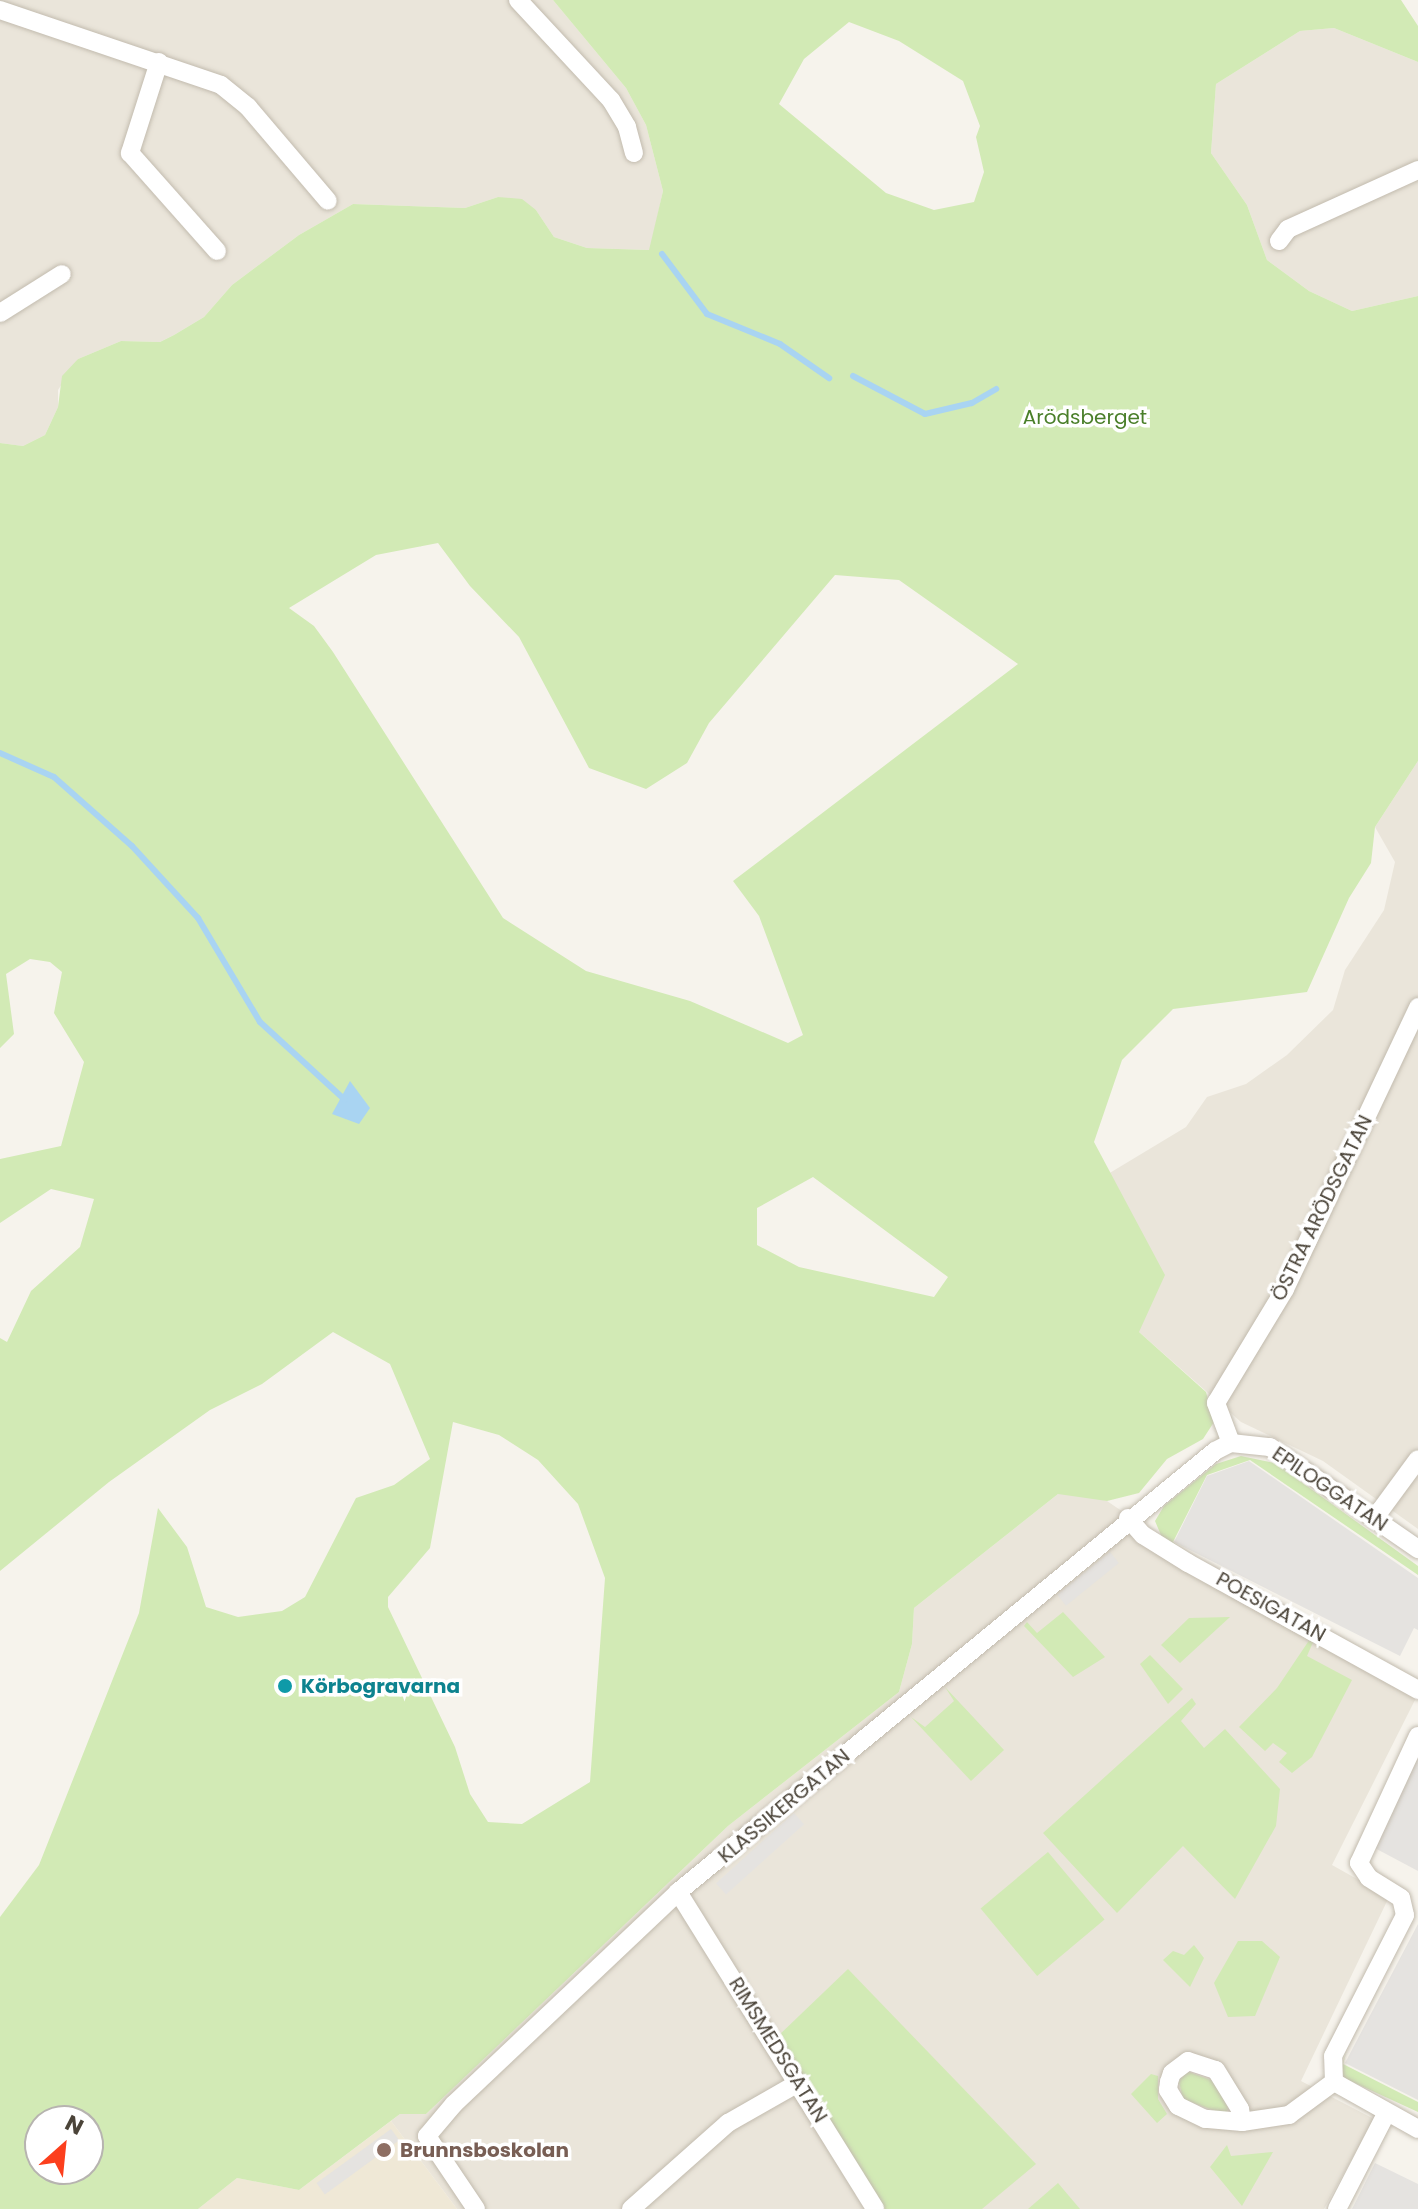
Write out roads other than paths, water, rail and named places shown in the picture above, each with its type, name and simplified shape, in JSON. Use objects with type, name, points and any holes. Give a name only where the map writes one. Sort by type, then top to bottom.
[{"type":"street","points":[[518,0],[611,100],[627,127],[634,153]]},
{"type":"street","points":[[0,10],[221,85],[248,107],[328,201]]},
{"type":"street","points":[[159,62],[130,153],[217,251]]},
{"type":"street","points":[[1279,241],[1288,229],[1418,170]]},
{"type":"street","points":[[0,313],[62,274]]},
{"type":"street","name":"ÖSTRA ARÖDSGATAN","points":[[1231,1443],[1216,1403],[1285,1289],[1418,1007]]},
{"type":"street","name":"KLASSIKERGATAN","points":[[476,2209],[430,2147],[427,2136],[432,2128],[678,1892],[1128,1518],[1231,1443]]},
{"type":"street","name":"EPILOGGATAN","points":[[1231,1443],[1270,1447],[1418,1549]]},
{"type":"street","points":[[1374,1519],[1418,1459]]},
{"type":"street","name":"POESIGATAN","points":[[1128,1518],[1143,1535],[1188,1563],[1418,1690]]},
{"type":"street","points":[[1334,2082],[1333,2056],[1405,1915],[1401,1898],[1369,1878],[1359,1863],[1418,1736]]},
{"type":"street","name":"RIMSMEDSGATAN","points":[[678,1892],[875,2209]]},
{"type":"street","points":[[1334,2082],[1386,2114],[1418,2129]]},
{"type":"street","points":[[1242,2122],[1289,2115],[1334,2082]]},
{"type":"street","points":[[631,2209],[728,2123],[798,2083]]},
{"type":"street","points":[[1337,2209],[1386,2114]]},
{"type":"water","points":[[350,1081],[370,1108],[359,1124],[332,1114]]},
{"type":"waterway","points":[[662,254],[707,314],[780,344],[829,378]]},
{"type":"waterway","points":[[853,376],[925,414],[972,403],[996,389]]},
{"type":"waterway","points":[[0,753],[54,777],[132,846],[198,918],[260,1022],[345,1100]]},
{"type":"place","name":"Körbogravarna","points":[[285,1686]]},
{"type":"place","name":"Brunnsboskolan","points":[[384,2150]]},
{"type":"park label","name":"Arödsberget","points":[[1085,417]]}]
